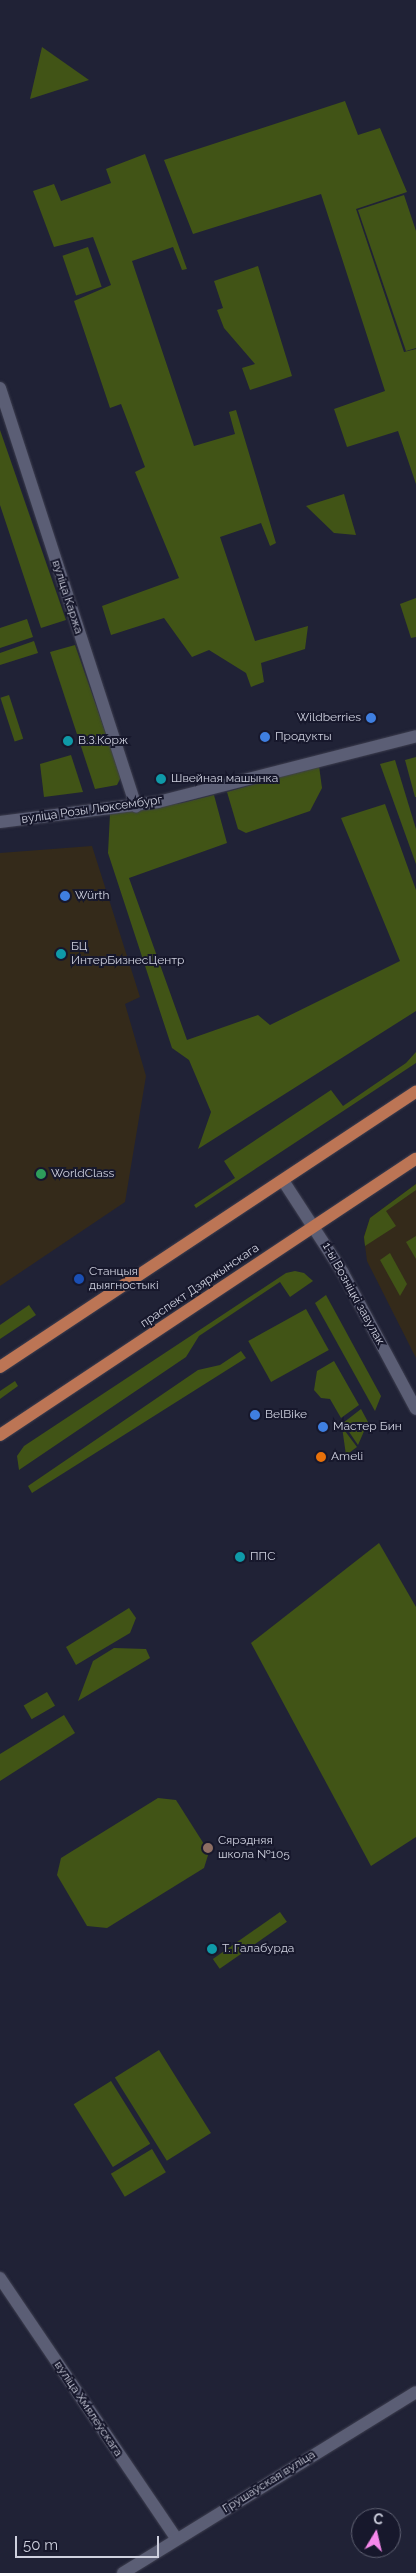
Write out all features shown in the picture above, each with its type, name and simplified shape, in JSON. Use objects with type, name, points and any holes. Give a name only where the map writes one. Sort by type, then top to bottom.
[{"type":"main road","points":[[0,1367],[284,1182],[416,1092]]},
{"type":"main road","name":"праспект Дзяржынскага","points":[[0,1435],[416,1159]]},
{"type":"street","name":"вуліца Каржа","points":[[0,388],[136,806]]},
{"type":"street","name":"вуліца Розы Люксембург","points":[[0,822],[136,806],[416,736]]},
{"type":"street","name":"1-ы Возніцкі завулак","points":[[284,1182],[315,1226],[416,1409]]},
{"type":"street","name":"вуліца Хмялеўскага","points":[[0,2278],[177,2539]]},
{"type":"street","name":"Грушаўская вуліца","points":[[123,2573],[416,2392]]},
{"type":"shaded area","points":[[92,846],[140,997],[125,1004],[146,1076],[125,1202],[0,1286],[0,853]]},
{"type":"shaded area","points":[[416,1184],[416,1358],[367,1261],[364,1237],[370,1218]]},
{"type":"green space","points":[[42,47],[89,80],[30,99]]},
{"type":"green space","points":[[345,101],[358,135],[380,128],[407,192],[356,209],[404,352],[416,349],[416,484],[398,431],[347,447],[334,409],[385,391],[321,194],[193,234],[164,160]]},
{"type":"green space","points":[[145,154],[187,269],[182,270],[173,247],[132,261],[194,446],[235,434],[229,412],[236,410],[276,543],[270,546],[261,523],[220,537],[255,641],[308,626],[305,649],[261,663],[264,682],[251,687],[246,673],[209,650],[192,657],[164,618],[111,635],[102,606],[179,578],[135,472],[145,467],[121,404],[110,408],[74,301],[111,285],[93,237],[54,247],[33,191],[54,184],[61,201],[111,183],[106,169]]},
{"type":"green space","points":[[404,195],[416,231],[416,348],[406,351],[358,210]]},
{"type":"green space","points":[[88,247],[102,287],[76,296],[62,256]]},
{"type":"green space","points":[[258,266],[292,376],[250,390],[242,368],[255,364],[224,328],[217,310],[223,308],[214,281]]},
{"type":"green space","points":[[0,430],[66,620],[41,628],[0,505]]},
{"type":"green space","points":[[344,494],[356,535],[334,533],[306,506]]},
{"type":"green space","points":[[416,598],[416,637],[411,638],[400,604]]},
{"type":"green space","points":[[27,619],[33,637],[0,648],[0,628]]},
{"type":"green space","points":[[34,641],[38,653],[0,665],[0,653]]},
{"type":"green space","points":[[75,645],[121,777],[117,785],[95,789],[50,652]]},
{"type":"green space","points":[[9,695],[23,739],[15,742],[0,698]]},
{"type":"green space","points":[[71,755],[83,792],[44,797],[40,764]]},
{"type":"green space","points":[[416,757],[416,797],[415,797],[405,760]]},
{"type":"green space","points":[[395,760],[416,829],[416,864],[380,764]]},
{"type":"green space","points":[[319,766],[322,788],[310,811],[246,833],[238,829],[227,792]]},
{"type":"green space","points":[[214,795],[227,843],[129,878],[187,1040],[258,1015],[270,1025],[400,961],[341,818],[385,804],[416,890],[416,1011],[198,1149],[211,1112],[189,1060],[172,1048],[108,853],[110,814],[182,803]]},
{"type":"green space","points":[[416,1052],[416,1063],[196,1208],[194,1205],[235,1178],[224,1161],[331,1090],[343,1106],[406,1063]]},
{"type":"green space","points":[[416,1184],[416,1190],[386,1211],[396,1226],[365,1246],[364,1237],[370,1218]]},
{"type":"green space","points":[[416,1236],[416,1259],[406,1242]]},
{"type":"green space","points":[[390,1253],[407,1284],[400,1296],[380,1260]]},
{"type":"green space","points":[[295,1271],[304,1273],[313,1281],[290,1297],[280,1282],[199,1336],[186,1357],[19,1470],[17,1456],[24,1446],[286,1273]]},
{"type":"green space","points":[[326,1295],[381,1396],[375,1411],[315,1303]]},
{"type":"green space","points":[[29,1305],[36,1315],[0,1339],[0,1325]]},
{"type":"green space","points":[[306,1309],[329,1350],[271,1382],[248,1341]]},
{"type":"green space","points":[[241,1351],[246,1358],[32,1493],[28,1486],[198,1370],[220,1365]]},
{"type":"green space","points":[[334,1361],[359,1405],[341,1418],[330,1399],[321,1398],[314,1390],[317,1371]]},
{"type":"green space","points":[[15,1381],[18,1386],[0,1399],[0,1391]]},
{"type":"green space","points":[[361,1409],[368,1422],[358,1445],[343,1423]]},
{"type":"green space","points":[[342,1427],[357,1447],[346,1455]]},
{"type":"green space","points":[[379,1543],[416,1607],[416,1837],[371,1866],[251,1643]]},
{"type":"green space","points":[[129,1608],[136,1618],[130,1633],[76,1665],[66,1647]]},
{"type":"green space","points":[[114,1648],[146,1649],[150,1658],[78,1701],[93,1661]]},
{"type":"green space","points":[[47,1692],[55,1706],[32,1719],[24,1706]]},
{"type":"green space","points":[[64,1715],[75,1733],[0,1781],[0,1754]]},
{"type":"green space","points":[[158,1798],[176,1800],[209,1852],[204,1868],[107,1928],[87,1926],[57,1875],[61,1858]]},
{"type":"green space","points":[[280,1912],[287,1922],[220,1969],[213,1959]]},
{"type":"green space","points":[[159,2050],[211,2133],[167,2161],[115,2078]]},
{"type":"green space","points":[[111,2081],[150,2144],[113,2167],[74,2104]]},
{"type":"green space","points":[[152,2149],[166,2172],[125,2197],[111,2174]]},
{"type":"place","name":"Wildberries","points":[[371,718]]},
{"type":"place","name":"Продукты","points":[[265,737]]},
{"type":"place","name":"В.З.Корж","points":[[68,741]]},
{"type":"place","name":"Швейная машынка","points":[[161,779]]},
{"type":"place","name":"Würth","points":[[65,896]]},
{"type":"place","name":"БЦ ИнтерБизнесЦентр","points":[[61,954]]},
{"type":"place","name":"WorldClass","points":[[41,1174]]},
{"type":"place","name":"Станцыя дыягностыкі","points":[[79,1279]]},
{"type":"place","name":"BelBike","points":[[255,1415]]},
{"type":"place","name":"Мастер Бин","points":[[323,1427]]},
{"type":"place","name":"Ameli","points":[[321,1457]]},
{"type":"place","name":"ППС","points":[[240,1557]]},
{"type":"place","name":"Сярэдняя школа №105","points":[[208,1848]]},
{"type":"place","name":"Т. Галабурда","points":[[212,1949]]}]
